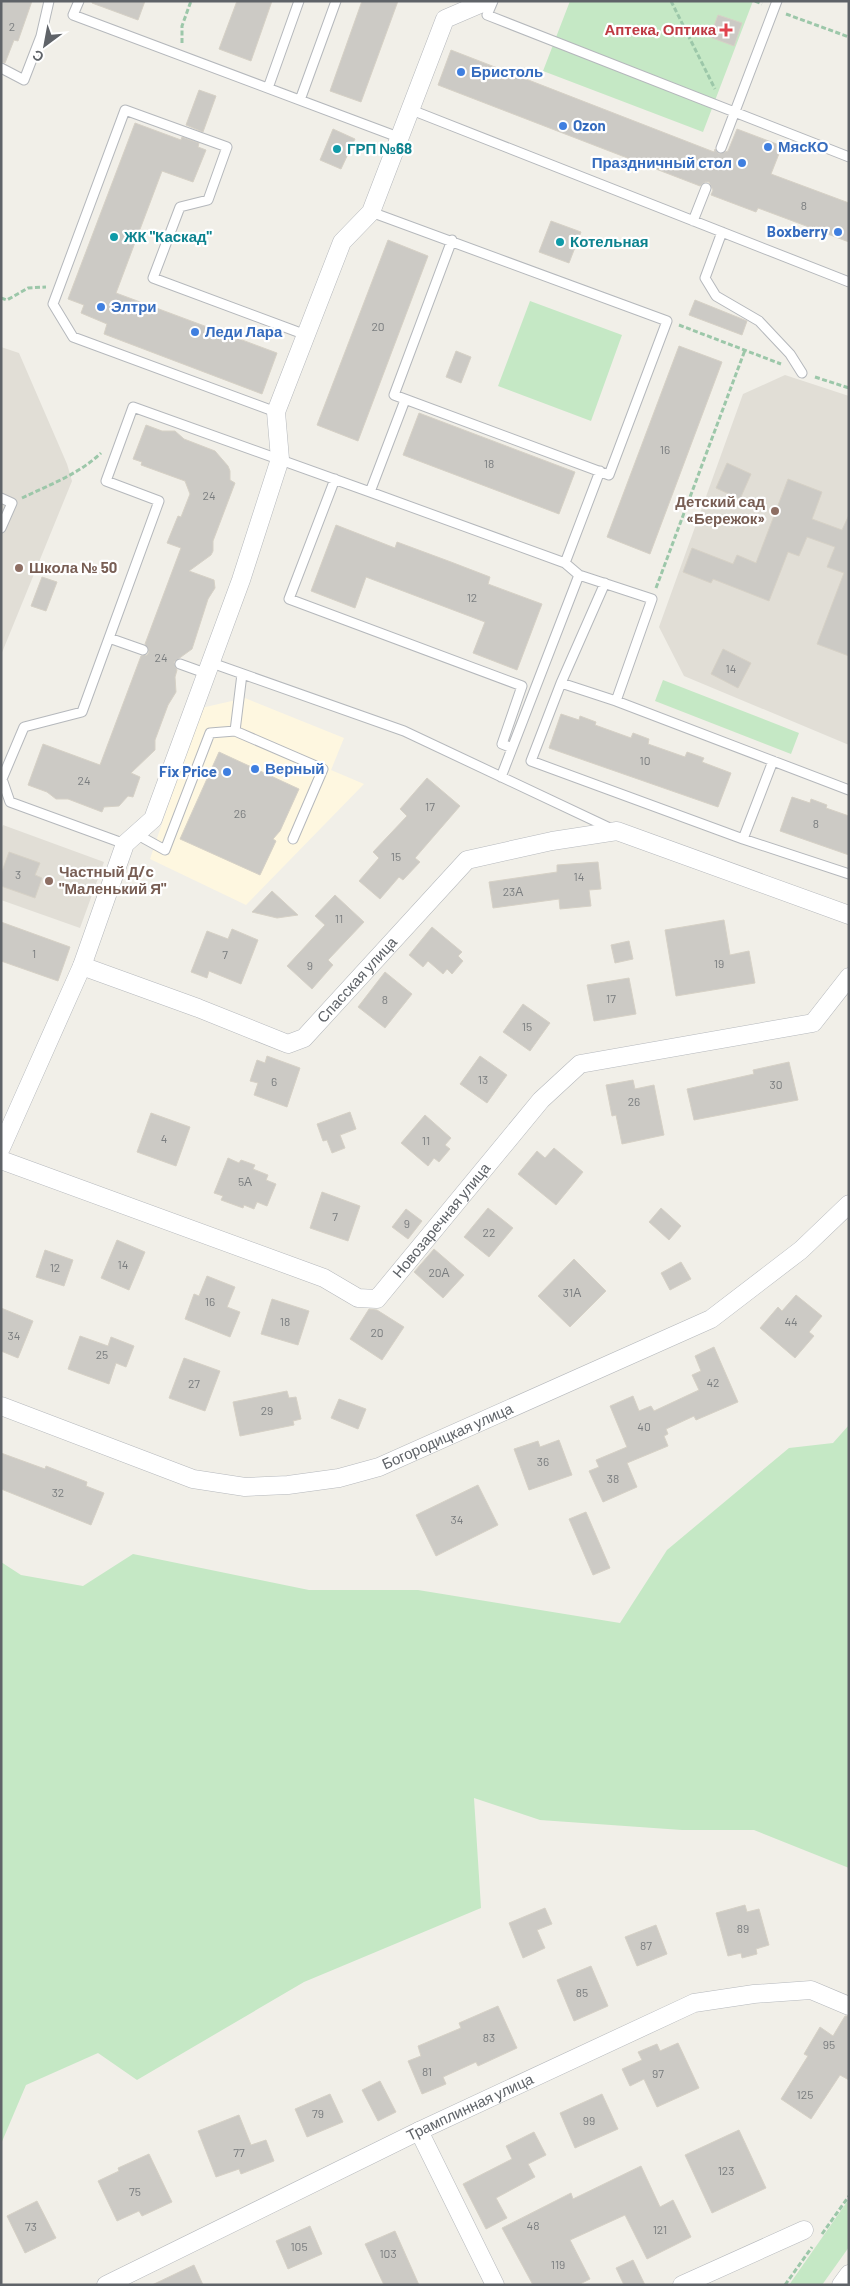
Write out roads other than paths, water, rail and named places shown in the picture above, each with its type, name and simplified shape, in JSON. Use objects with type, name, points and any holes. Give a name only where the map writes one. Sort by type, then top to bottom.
[{"type":"street","points":[[1,1148],[82,966],[131,839],[153,819],[207,667],[241,580],[280,459],[276,412],[342,242],[371,212],[398,137],[445,19],[487,1]]},
{"type":"street","points":[[617,831],[849,915]]},
{"type":"street","name":"Спасская улица","points":[[82,966],[198,1008],[288,1044],[304,1038],[467,860],[552,841],[617,831]]},
{"type":"street","name":"Новозаречная улица","points":[[1,1160],[324,1278],[358,1298],[378,1299],[541,1100],[580,1064],[813,1023],[849,977]]},
{"type":"street","name":"Богородицкая улица","points":[[1,1406],[193,1479],[245,1487],[339,1478],[379,1467],[711,1319],[801,1250],[849,1204]]},
{"type":"street","name":"Трамплинная улица","points":[[106,2285],[420,2131],[694,2003],[754,1994],[811,1990],[849,2006]]},
{"type":"street","points":[[420,2131],[495,2285]]},
{"type":"street","points":[[682,2285],[804,2230]]},
{"type":"street","points":[[841,2285],[849,2274]]},
{"type":"lane","points":[[1,68],[24,80],[41,36],[49,1]]},
{"type":"lane","points":[[79,1],[74,15],[398,137]]},
{"type":"lane","points":[[268,88],[299,1]]},
{"type":"lane","points":[[300,100],[336,1]]},
{"type":"lane","points":[[492,1],[487,15],[849,157]]},
{"type":"lane","points":[[721,148],[775,6]]},
{"type":"lane","points":[[410,109],[849,282]]},
{"type":"lane","points":[[276,412],[73,337],[52,304],[125,110],[226,147],[208,200],[180,207],[153,278],[306,335]]},
{"type":"lane","points":[[693,221],[706,188]]},
{"type":"lane","points":[[371,212],[452,240],[667,321],[610,475],[394,395],[452,240]]},
{"type":"lane","points":[[722,232],[705,278],[716,296],[758,321],[790,354],[802,373]]},
{"type":"lane","points":[[370,492],[405,400]]},
{"type":"lane","points":[[293,839],[323,769],[235,731],[210,733],[165,850],[10,802],[2,779],[24,727],[82,712],[159,501],[106,481],[133,407],[565,563],[579,574],[652,599],[616,701]]},
{"type":"lane","points":[[565,563],[600,471]]},
{"type":"lane","points":[[335,479],[289,598],[522,686],[502,744],[512,748]]},
{"type":"lane","points":[[1,498],[12,503],[1,528]]},
{"type":"lane","points":[[501,777],[579,574]]},
{"type":"lane","points":[[605,583],[531,761],[743,840],[849,874]]},
{"type":"lane","points":[[109,638],[143,650]]},
{"type":"lane","points":[[180,664],[242,674],[404,731],[617,831]]},
{"type":"lane","points":[[235,731],[242,674]]},
{"type":"lane","points":[[562,683],[616,701],[849,790]]},
{"type":"lane","points":[[743,840],[773,761]]},
{"type":"place","name":"Аптека, Оптика","points":[[726,30]]},
{"type":"place","name":"Бристоль","points":[[461,72]]},
{"type":"place","name":"Ozon","points":[[563,126]]},
{"type":"place","name":"МясКО","points":[[768,147]]},
{"type":"place","name":"ГРП №68","points":[[337,149]]},
{"type":"place","name":"Праздничный стол","points":[[742,163]]},
{"type":"place","name":"Boxberry","points":[[838,232]]},
{"type":"place","name":"ЖК \"Каскад\"","points":[[114,237]]},
{"type":"place","name":"Котельная","points":[[560,242]]},
{"type":"place","name":"Элтри","points":[[101,307]]},
{"type":"place","name":"Леди Лара","points":[[195,332]]},
{"type":"place","name":"Детский сад «Бережок»","points":[[775,511]]},
{"type":"place","name":"Школа № 50","points":[[19,568]]},
{"type":"place","name":"Верный","points":[[255,769]]},
{"type":"place","name":"Fix Price","points":[[227,772]]},
{"type":"place","name":"Частный Д/с \"Маленький Я\"","points":[[49,881]]}]
